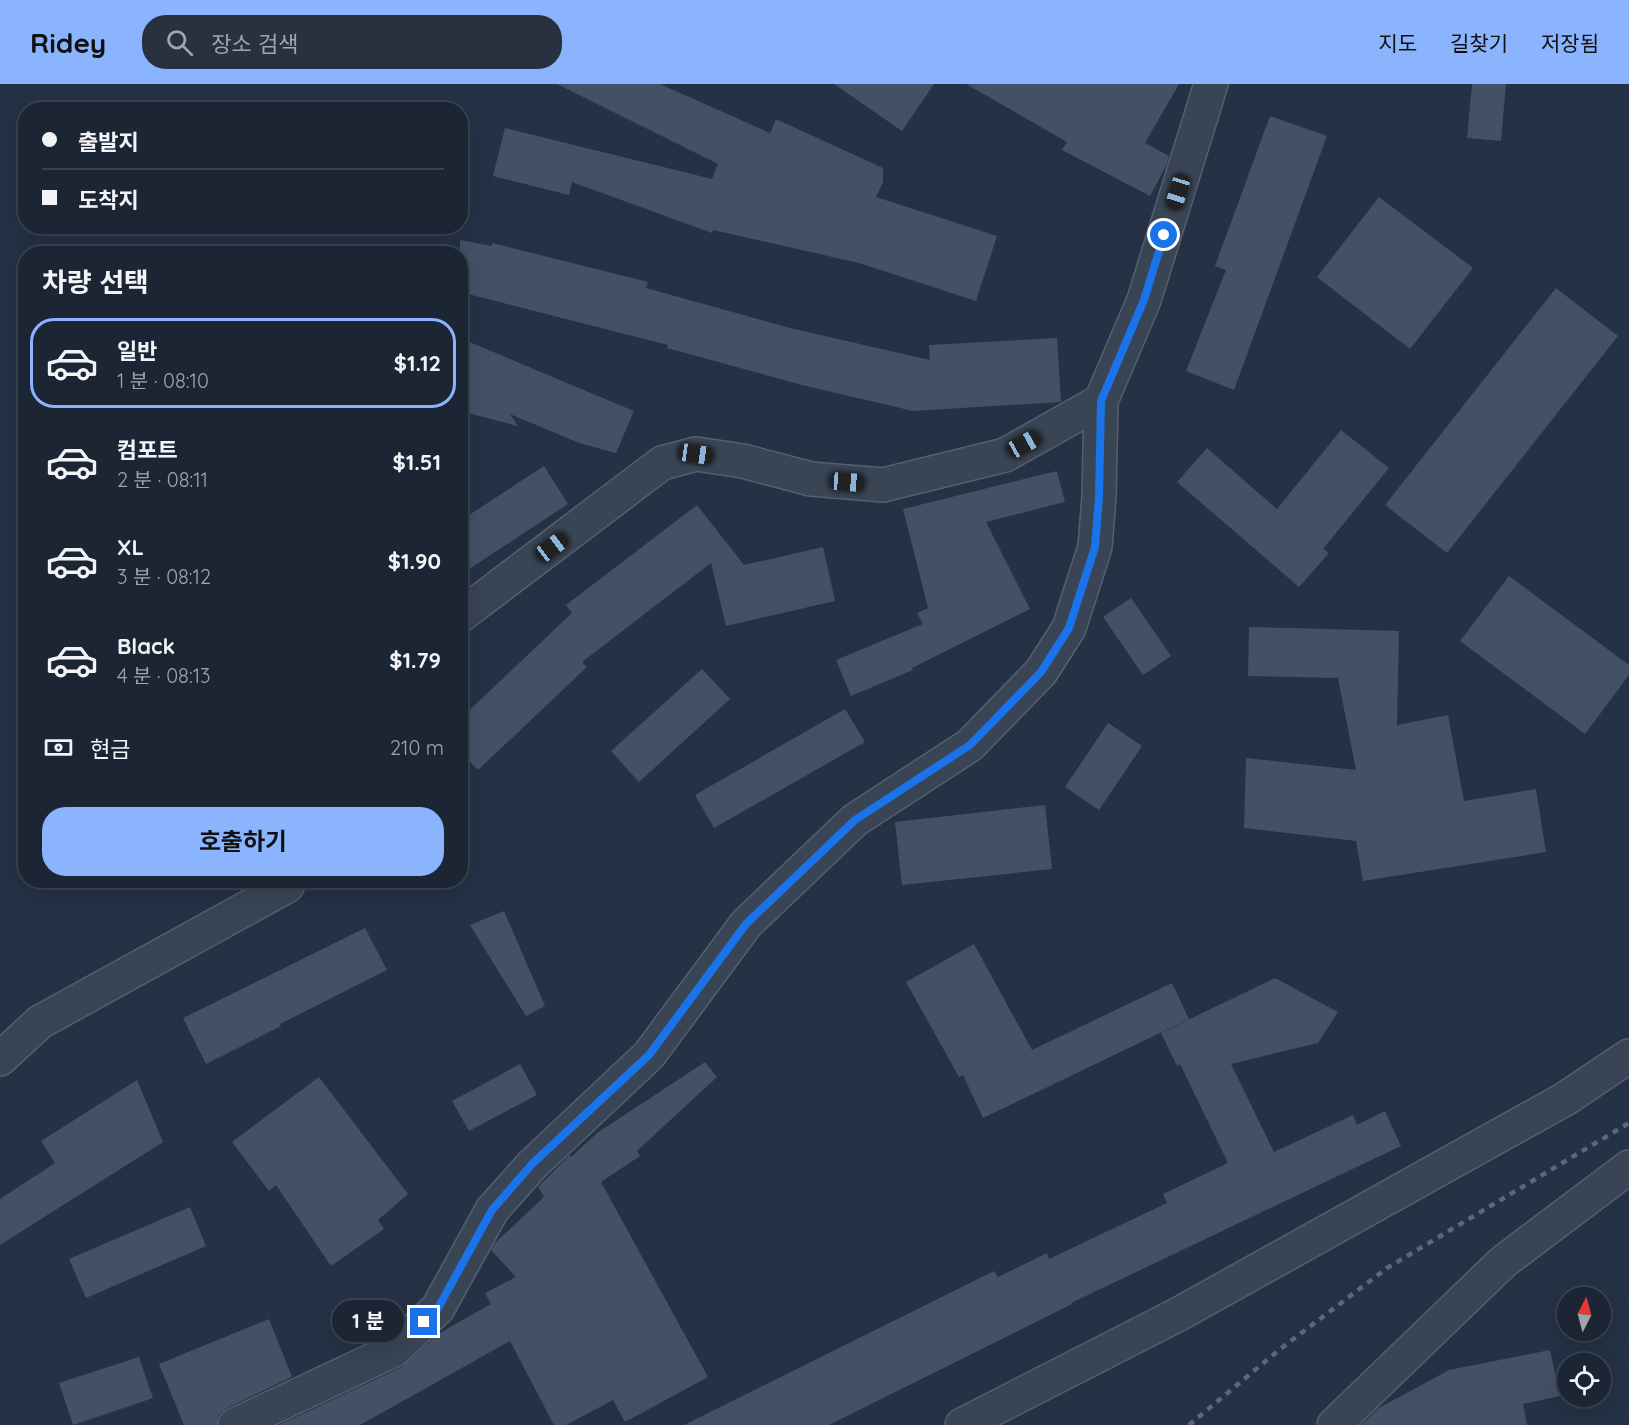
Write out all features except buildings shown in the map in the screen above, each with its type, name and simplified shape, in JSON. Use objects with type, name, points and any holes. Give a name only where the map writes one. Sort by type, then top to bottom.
[{"type":"street","points":[[235,1425],[394,1350],[438,1308],[492,1210],[532,1164],[649,1055],[746,924],[855,820],[970,745],[1041,672],[1069,628],[1095,547],[1099,497],[1101,401],[1144,300],[1211,84]]},
{"type":"street","points":[[468,610],[662,463],[696,454],[743,461],[811,479],[883,484],[1005,455],[1101,401]]},
{"type":"street","points":[[0,1059],[40,1022],[282,888]]},
{"type":"street","points":[[962,1425],[1200,1303],[1565,1099],[1629,1056]]},
{"type":"street","points":[[1334,1425],[1503,1262],[1629,1167]]},
{"type":"railway","points":[[1189,1425],[1279,1350],[1387,1268],[1629,1123]]},
{"type":"route","points":[[424,1322],[438,1308],[492,1210],[532,1164],[649,1055],[746,924],[855,820],[970,745],[1041,672],[1069,628],[1095,547],[1099,497],[1101,401],[1144,300],[1164,235]]}]
